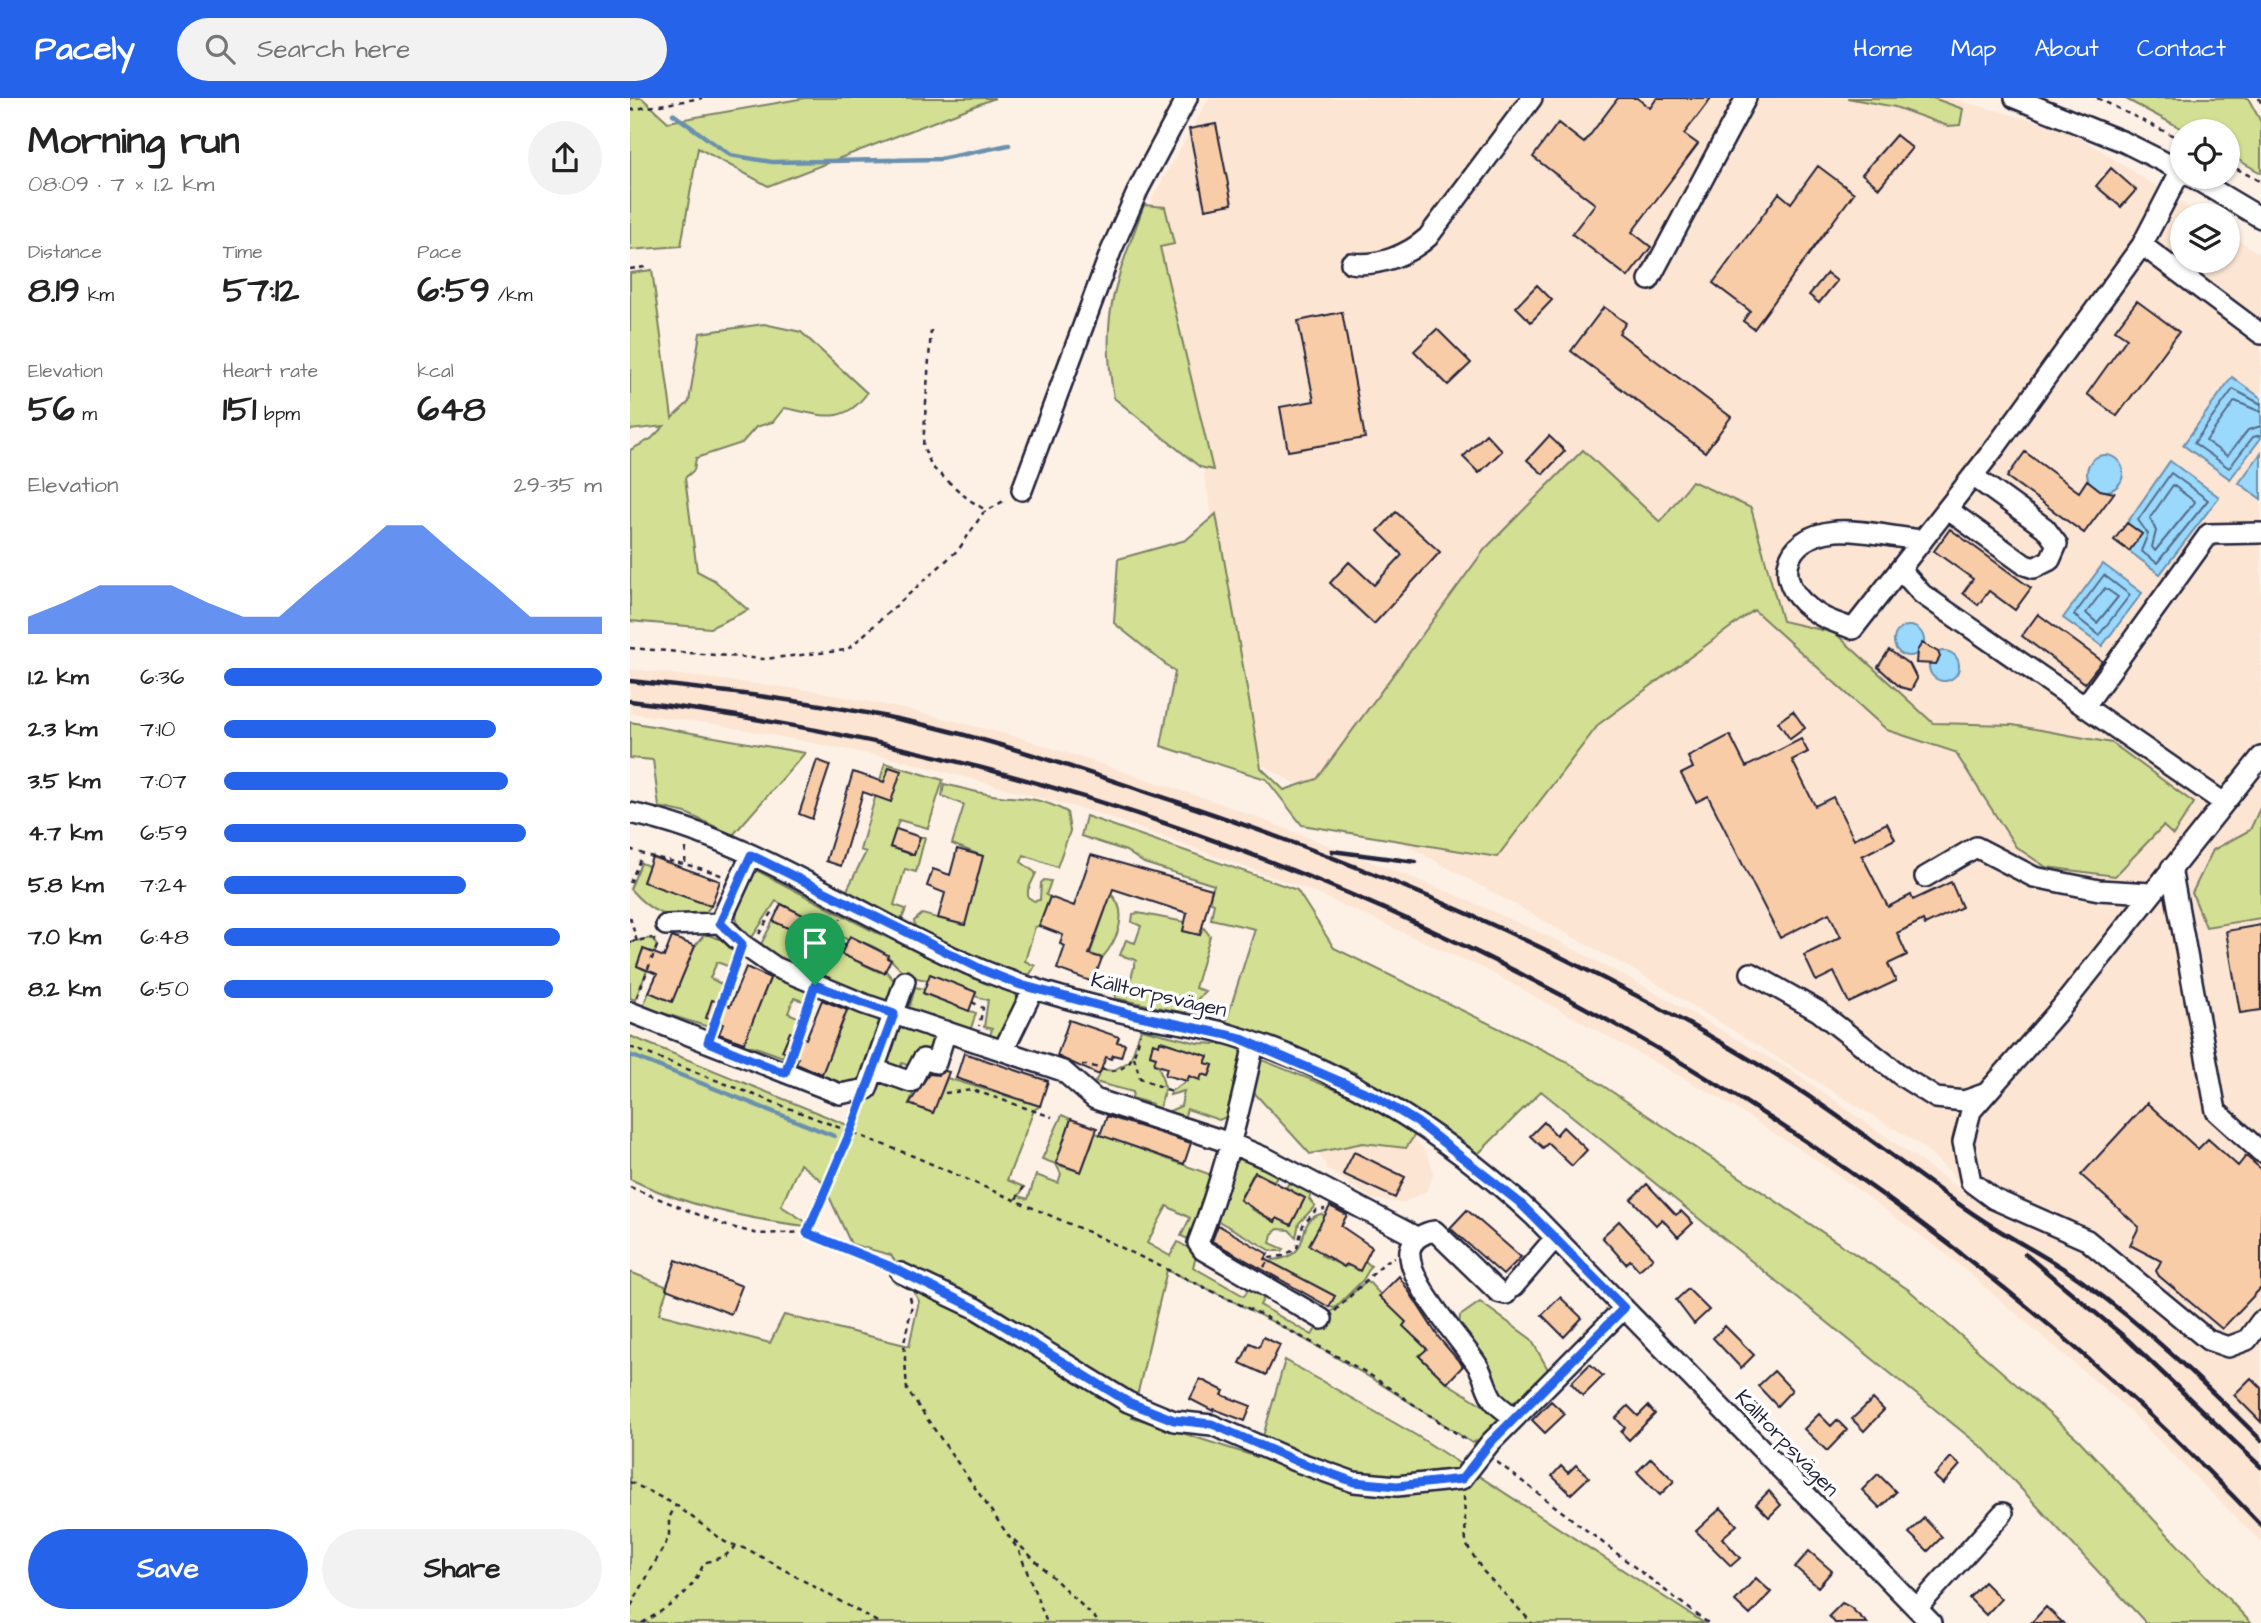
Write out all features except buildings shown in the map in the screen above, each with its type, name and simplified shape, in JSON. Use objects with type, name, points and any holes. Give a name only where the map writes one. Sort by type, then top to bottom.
[{"type":"street","points":[[1022,490],[1111,251],[1139,188],[1187,98]]},
{"type":"street","points":[[1351,263],[1366,265],[1404,253],[1428,237],[1532,98]]},
{"type":"street","points":[[1650,280],[1746,98]]},
{"type":"street","points":[[2015,98],[2124,142],[2170,165]]},
{"type":"street","points":[[1923,540],[1835,531],[1801,542],[1793,550],[1786,569],[1787,582],[1817,614],[1853,629],[1923,540],[1973,476],[2142,244],[2175,189]]},
{"type":"street","points":[[2212,189],[2261,218]]},
{"type":"street","points":[[2142,244],[2261,334]]},
{"type":"street","points":[[1947,509],[2025,565],[2034,568],[2050,560],[2057,544],[2045,528],[1973,476]]},
{"type":"street","points":[[2085,706],[2209,534],[2261,533]]},
{"type":"street","points":[[1900,569],[1922,594],[2224,803]]},
{"type":"street","points":[[2261,757],[2061,1008],[1971,1111],[1963,1142],[1971,1182],[1994,1199],[2087,1240],[2208,1340],[2228,1347],[2247,1340],[2261,1321]]},
{"type":"street","name":"Källtorpsvägen","points":[[630,813],[685,826],[751,855],[957,959],[1034,988],[1143,1017],[1202,1027],[1254,1044],[1335,1077],[1399,1110],[1491,1179],[1555,1238],[1931,1623]]},
{"type":"street","points":[[1925,877],[1976,846],[2034,877],[2099,890],[2151,893]]},
{"type":"street","points":[[720,923],[751,855]]},
{"type":"street","points":[[2171,868],[2216,1111],[2261,1152]]},
{"type":"street","points":[[659,932],[720,923]]},
{"type":"street","points":[[720,923],[746,947],[775,967],[815,985],[894,1014],[1004,1049],[1068,1075],[1095,1099],[1230,1143],[1268,1159],[1414,1243]]},
{"type":"street","points":[[1751,973],[1818,1011],[1903,1077],[1936,1098],[1964,1101],[1985,1093]]},
{"type":"street","points":[[630,1012],[834,1093],[867,1089],[905,981]]},
{"type":"street","points":[[1004,1049],[1034,988]]},
{"type":"street","points":[[874,1069],[911,1082],[923,1059],[936,1063],[946,1031]]},
{"type":"street","points":[[1254,1044],[1230,1143],[1198,1243],[1203,1250],[1322,1319]]},
{"type":"street","points":[[1414,1243],[1435,1231],[1498,1292],[1510,1291],[1555,1238]]},
{"type":"street","points":[[1414,1243],[1420,1284],[1480,1369],[1492,1398],[1515,1418]]},
{"type":"street","points":[[901,1273],[975,1308],[1128,1402],[1174,1420],[1212,1424],[1296,1461],[1354,1482],[1397,1486],[1462,1479],[1483,1451],[1624,1308]]},
{"type":"street","points":[[1917,1608],[2003,1513]]},
{"type":"path","points":[[630,110],[702,98]]},
{"type":"path","points":[[2097,98],[2170,133]]},
{"type":"path","points":[[2259,98],[2261,103]]},
{"type":"path","points":[[2240,170],[2261,183]]},
{"type":"path","points":[[630,269],[645,267]]},
{"type":"path","points":[[931,330],[923,446],[932,467],[968,499],[987,511]]},
{"type":"path","points":[[630,648],[764,659],[847,650],[958,549],[987,511],[1022,490]]},
{"type":"path","points":[[685,863],[686,841]]},
{"type":"path","points":[[630,849],[641,856],[655,855],[685,863],[738,883]]},
{"type":"path","points":[[630,883],[641,856]]},
{"type":"path","points":[[836,939],[835,932],[848,905]]},
{"type":"path","points":[[708,1042],[746,947],[773,911],[777,912]]},
{"type":"path","points":[[630,917],[637,942]]},
{"type":"path","points":[[630,942],[637,942],[659,932]]},
{"type":"path","points":[[630,1012],[657,946],[659,932]]},
{"type":"path","points":[[824,935],[846,945]]},
{"type":"path","points":[[785,1073],[815,985]]},
{"type":"path","points":[[972,1002],[983,1008],[975,1040]]},
{"type":"path","points":[[1143,1017],[1134,1067],[1140,1078],[1171,1091]]},
{"type":"path","points":[[630,1047],[1016,1200],[1262,1315],[1367,1373],[1483,1451],[1708,1623]]},
{"type":"path","points":[[1068,1075],[1085,1064],[1112,1071],[1125,1066],[1134,1056]]},
{"type":"path","points":[[807,1233],[867,1089]]},
{"type":"path","points":[[945,1093],[973,1090],[1052,1117]]},
{"type":"path","points":[[630,1187],[742,1231],[776,1235],[807,1233],[901,1273],[912,1305],[904,1343],[907,1390],[1009,1536],[1018,1551],[1047,1623]]},
{"type":"path","points":[[1016,1200],[1024,1187]]},
{"type":"path","points":[[1258,1281],[1270,1258],[1283,1256],[1297,1248],[1303,1225],[1312,1212],[1328,1210]]},
{"type":"path","points":[[1322,1319],[1334,1311],[1385,1262],[1414,1243]]},
{"type":"path","points":[[1462,1479],[1466,1544],[1483,1570],[1532,1623]]},
{"type":"path","points":[[630,1482],[676,1505],[705,1528],[736,1546],[879,1623]]},
{"type":"path","points":[[630,1615],[631,1606],[669,1537],[669,1518],[676,1505]]},
{"type":"path","points":[[1009,1536],[1100,1623]]},
{"type":"path","points":[[642,1623],[662,1614],[685,1594],[704,1563],[724,1556],[736,1546]]},
{"type":"shaded area","points":[[1209,98],[1949,98],[2069,130],[2182,203],[2170,203],[2170,273],[2240,273],[2240,241],[2261,255],[2261,1542],[2121,1403],[1946,1254],[1828,1168],[1718,1097],[1487,970],[1309,890],[1097,813],[901,760],[715,724],[630,713],[630,669],[815,691],[918,712],[1021,738],[1222,804],[1456,895],[1554,939],[1649,989],[1794,1072],[1994,1213],[1921,1145],[1644,976],[1259,763],[1152,199]]},
{"type":"shaded area","points":[[1357,1107],[1416,1141],[1427,1154],[1434,1172],[1427,1191],[1402,1203],[1372,1199],[1328,1170],[1320,1155],[1321,1143]]},
{"type":"green space","points":[[630,98],[642,98],[668,122],[805,98],[995,98],[768,186],[698,148],[681,246],[630,250]]},
{"type":"green space","points":[[1847,98],[1933,98],[1963,109],[1960,125],[1948,126],[1895,107]]},
{"type":"green space","points":[[2124,98],[2248,98],[2261,122],[2261,173],[2240,161],[2240,119],[2170,119],[2170,122]]},
{"type":"green space","points":[[1144,205],[1165,207],[1174,244],[1160,247],[1213,470],[1200,467],[1114,398],[1108,344],[1113,299]]},
{"type":"green space","points":[[652,270],[672,418],[689,402],[700,333],[764,324],[801,332],[867,393],[849,411],[830,416],[784,408],[773,422],[756,427],[742,443],[696,458],[694,470],[685,478],[697,571],[714,580],[748,610],[710,628],[630,621],[630,450],[651,439],[664,426],[630,430],[630,273]]},
{"type":"green space","points":[[1583,450],[1660,522],[1692,481],[1751,508],[1782,621],[1835,633],[1933,723],[2013,725],[2112,743],[2194,803],[2173,835],[2163,826],[2115,876],[2046,867],[2016,847],[1955,752],[1887,730],[1754,610],[1599,724],[1497,857],[1302,825],[1266,779],[1161,746],[1175,672],[1114,623],[1118,559],[1186,540],[1216,514],[1261,768],[1284,790],[1317,779],[1485,549]]},
{"type":"green space","points":[[630,722],[805,753],[733,835],[686,813],[659,807],[653,760],[630,758]]},
{"type":"green space","points":[[885,763],[943,780],[928,828],[899,820],[890,847],[914,855],[920,837],[925,837],[916,872],[905,869],[894,905],[906,909],[901,921],[845,894],[866,852],[860,850]]},
{"type":"green space","points":[[944,784],[992,795],[1040,801],[1067,812],[1070,831],[1057,867],[1024,855],[1021,862],[1036,873],[1028,890],[1028,897],[1034,901],[1040,900],[1041,883],[1044,880],[1051,881],[1046,895],[1050,897],[1039,926],[1035,927],[1025,961],[1035,966],[1030,974],[1018,975],[915,928],[914,921],[922,914],[964,925],[983,856],[952,844],[964,805],[942,796]]},
{"type":"green space","points":[[2261,806],[2261,918],[2206,927],[2192,893],[2213,850],[2250,830]]},
{"type":"green space","points":[[1086,816],[1297,890],[1334,948],[1566,1061],[1909,1290],[2078,1439],[2251,1623],[2146,1623],[1984,1449],[1541,1091],[1475,1157],[1356,1073],[1226,1022],[1255,929],[1211,919],[1214,903],[1209,901],[1214,885],[1144,863],[1126,851],[1081,836]]},
{"type":"green space","points":[[641,863],[649,866],[644,882],[711,906],[701,918],[669,915],[654,910],[630,889]]},
{"type":"green space","points":[[754,869],[871,930],[949,966],[1012,990],[1017,996],[1013,1013],[997,1037],[990,1036],[992,1029],[984,1027],[988,1000],[975,996],[976,992],[931,975],[928,980],[912,977],[878,949],[850,937],[848,940],[776,901],[753,936],[747,938],[740,929],[736,912]]},
{"type":"green space","points":[[1111,894],[1120,909],[1119,926],[1102,958],[1090,954]]},
{"type":"green space","points":[[1133,914],[1185,922],[1183,931],[1200,935],[1203,927],[1210,936],[1195,988],[1205,991],[1185,1013],[1115,998],[1117,990],[1127,993],[1136,960],[1120,955],[1126,940],[1135,943],[1141,926],[1132,922]]},
{"type":"green space","points":[[773,921],[815,941],[816,938],[831,942],[821,960],[805,957],[798,969],[759,948]]},
{"type":"green space","points":[[705,934],[726,941],[737,949],[730,967],[717,962],[710,978],[725,986],[709,1027],[643,1007],[649,992],[672,1001],[695,946]]},
{"type":"green space","points":[[652,938],[657,946],[655,953],[643,949],[637,966],[647,971],[635,1000],[630,998],[630,942]]},
{"type":"green space","points":[[838,947],[844,950],[842,954],[879,972],[885,970],[898,985],[891,1005],[822,981]]},
{"type":"green space","points":[[771,977],[813,991],[809,1003],[794,998],[788,1013],[805,1020],[799,1036],[791,1033],[783,1057],[753,1046],[742,1046]]},
{"type":"green space","points":[[915,987],[925,989],[924,994],[976,1013],[970,1031],[909,1010]]},
{"type":"green space","points":[[849,1007],[887,1020],[861,1079],[840,1087],[807,1074],[807,1071],[821,1076]]},
{"type":"green space","points":[[894,1023],[939,1034],[932,1060],[914,1068],[902,1063],[899,1071],[880,1063]]},
{"type":"green space","points":[[1141,1029],[1198,1043],[1239,1045],[1244,1050],[1244,1075],[1233,1083],[1234,1097],[1228,1116],[1219,1120],[1187,1109],[1182,1124],[1167,1112],[1181,1106],[1184,1091],[1170,1095],[1171,1091],[1187,1081],[1189,1076],[1200,1079],[1202,1074],[1209,1076],[1213,1066],[1205,1063],[1207,1056],[1161,1041],[1159,1045],[1153,1044],[1150,1055],[1156,1057],[1165,1088],[1159,1111],[1150,1112],[1152,1104],[1132,1098],[1133,1092],[1095,1082],[1102,1069],[1112,1071],[1130,1061]]},
{"type":"green space","points":[[630,1036],[852,1127],[857,1116],[860,1117],[867,1089],[883,1076],[915,1088],[909,1104],[933,1113],[947,1078],[1040,1106],[1034,1110],[1007,1180],[1024,1187],[1019,1196],[1028,1199],[1036,1175],[1058,1183],[1061,1174],[1056,1164],[1081,1172],[1096,1133],[1220,1178],[1198,1243],[1181,1236],[1190,1218],[1167,1206],[1147,1243],[1170,1256],[1178,1242],[1197,1253],[1193,1267],[1244,1296],[1250,1287],[1266,1294],[1260,1305],[1312,1335],[1330,1313],[1367,1280],[1406,1322],[1403,1326],[1427,1349],[1420,1357],[1447,1383],[1494,1412],[1500,1419],[1487,1436],[1472,1443],[1398,1395],[1285,1328],[1167,1270],[1132,1417],[1257,1457],[1285,1360],[1419,1437],[1704,1623],[630,1623],[630,1272],[668,1287],[659,1314],[770,1343],[784,1315],[909,1346],[919,1301],[891,1255],[851,1244],[822,1181],[800,1164],[781,1206],[814,1227],[697,1205],[630,1179]]},
{"type":"green space","points":[[1257,1058],[1344,1093],[1416,1133],[1406,1148],[1363,1143],[1310,1154],[1248,1086]]},
{"type":"green space","points":[[1062,1115],[1071,1119],[1056,1164],[1042,1159]]},
{"type":"green space","points":[[1247,1153],[1244,1160],[1260,1168],[1264,1161],[1280,1171],[1274,1181],[1269,1179],[1267,1183],[1252,1176],[1240,1199],[1253,1206],[1251,1209],[1275,1222],[1277,1218],[1291,1225],[1303,1202],[1289,1194],[1291,1190],[1286,1188],[1293,1175],[1314,1186],[1309,1199],[1315,1206],[1299,1223],[1296,1237],[1289,1230],[1278,1229],[1272,1234],[1270,1243],[1284,1249],[1282,1251],[1272,1251],[1213,1218],[1230,1158]]},
{"type":"green space","points":[[1321,1214],[1344,1222],[1342,1226],[1338,1225],[1321,1255],[1344,1267],[1365,1261],[1371,1266],[1363,1280],[1335,1308],[1329,1307],[1334,1297],[1282,1269],[1276,1279],[1266,1269],[1273,1260],[1295,1252],[1300,1246],[1307,1224]]},
{"type":"green space","points":[[1480,1302],[1531,1339],[1550,1373],[1511,1404],[1503,1402],[1486,1363],[1459,1327],[1460,1316]]},
{"type":"water","points":[[2232,377],[2261,398],[2261,438],[2230,479],[2183,445]]},
{"type":"water","points":[[2261,453],[2261,499],[2239,483]]},
{"type":"water","points":[[2105,455],[2118,460],[2123,473],[2118,486],[2105,491],[2092,486],[2087,473],[2092,460]]},
{"type":"water","points":[[2170,461],[2219,497],[2160,574],[2129,551],[2141,534],[2127,523]]},
{"type":"water","points":[[2103,564],[2142,593],[2102,646],[2063,618]]},
{"type":"water","points":[[1909,626],[1920,630],[1924,641],[1920,652],[1909,656],[1898,652],[1894,641],[1898,630]]},
{"type":"water","points":[[1944,651],[1950,652],[1958,660],[1958,672],[1950,680],[1944,681],[1938,680],[1930,672],[1929,666],[1930,660],[1938,652]]},
{"type":"waterway","points":[[673,114],[730,155],[772,162],[940,159],[1009,145]]},
{"type":"waterway","points":[[630,1055],[834,1136]]},
{"type":"railway","points":[[630,681],[807,703],[912,722],[972,737],[1233,821],[1315,851],[1396,883],[1556,954],[1710,1036],[1785,1081],[1956,1202],[2070,1273],[2130,1318],[2175,1357],[2261,1440]]},
{"type":"railway","points":[[630,701],[860,739],[1085,797],[1304,875],[1516,972],[1720,1086],[1912,1217],[2093,1363],[2261,1525]]},
{"type":"railway","points":[[1332,851],[1416,862]]},
{"type":"railway","points":[[2025,1254],[2127,1339],[2261,1467]]},
{"type":"route","points":[[751,855],[957,959],[1021,985],[1131,1014],[1202,1027],[1237,1037],[1335,1077],[1376,1097],[1417,1122],[1519,1202],[1624,1308],[1490,1443],[1462,1479],[1397,1486],[1354,1482],[1296,1461],[1212,1424],[1174,1420],[1128,1402],[1056,1354],[975,1308],[889,1266],[807,1233],[852,1128],[894,1014],[815,985],[808,1003],[808,1013],[785,1073],[708,1042],[732,980],[742,944],[720,923],[751,855]]}]
